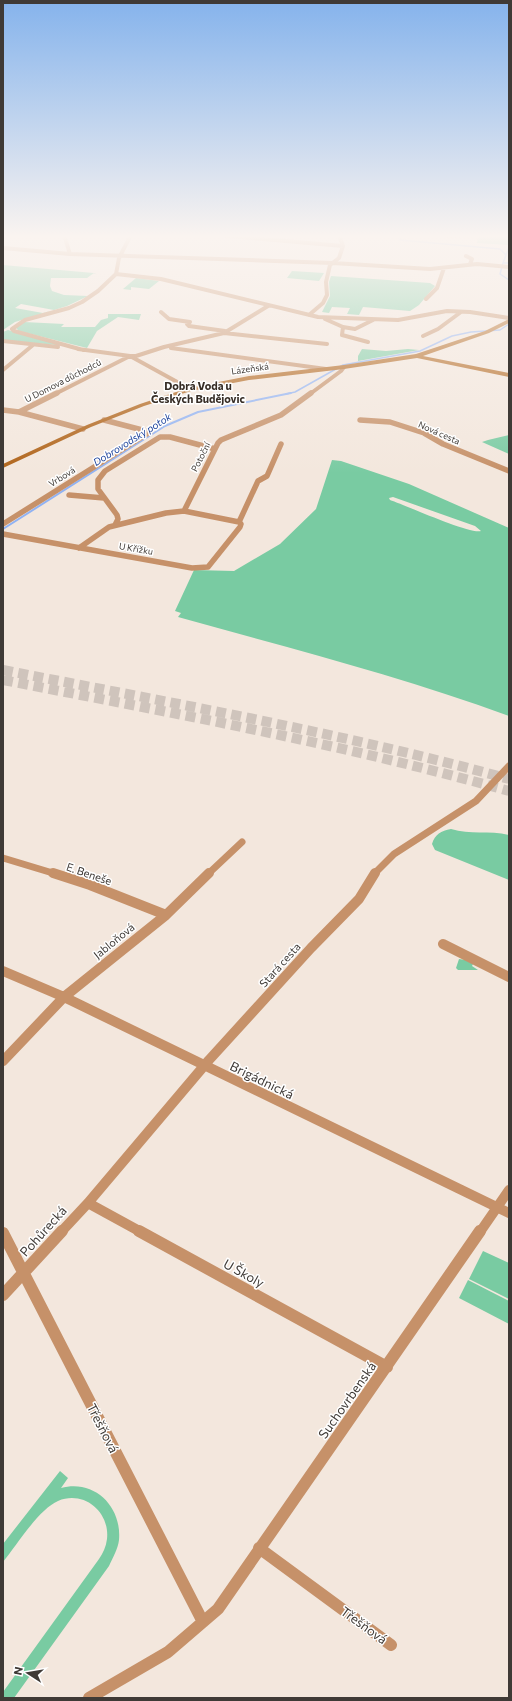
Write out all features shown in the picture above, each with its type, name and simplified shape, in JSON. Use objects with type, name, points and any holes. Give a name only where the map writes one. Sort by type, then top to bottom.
[{"type":"street","points":[[47,314],[25,320],[12,329],[20,333],[83,350]]},
{"type":"street","points":[[164,314],[169,319],[190,322],[187,324],[189,326],[225,332],[327,344]]},
{"type":"street","name":"U Domova důchodců","points":[[19,412],[130,356],[136,356],[164,347],[225,332],[254,314]]},
{"type":"street","points":[[318,317],[398,320],[425,314]]},
{"type":"street","points":[[423,336],[438,329],[457,314]]},
{"type":"street","points":[[477,314],[509,319]]},
{"type":"street","points":[[309,315],[343,327],[355,329],[374,320]]},
{"type":"street","name":"Lázeňská","points":[[3,466],[83,428],[142,405],[190,389],[249,378],[344,367],[417,356],[496,328],[509,319]]},
{"type":"street","points":[[343,327],[342,335],[368,342]]},
{"type":"street","points":[[3,341],[130,356],[190,389]]},
{"type":"street","points":[[3,370],[33,345]]},
{"type":"street","points":[[164,347],[326,369]]},
{"type":"street","points":[[417,356],[509,375]]},
{"type":"street","name":"Potoční","points":[[184,511],[218,443],[225,437],[281,415],[341,371],[344,367]]},
{"type":"street","points":[[3,410],[19,412],[83,428]]},
{"type":"street","name":"Vrbová","points":[[3,524],[150,432],[104,420]]},
{"type":"street","name":"Nová cesta","points":[[360,420],[390,422],[424,433],[443,444],[509,471]]},
{"type":"street","points":[[364,426],[374,422]]},
{"type":"street","points":[[114,525],[118,519],[117,515],[98,489],[98,480],[105,471],[158,438],[163,437],[215,448]]},
{"type":"street","name":"U Křížku","points":[[4,534],[200,569],[208,567],[242,524],[239,522],[258,481],[267,476],[281,444]]},
{"type":"street","points":[[69,495],[104,498]]},
{"type":"street","points":[[79,548],[105,529],[114,525],[166,513],[184,511],[239,522]]},
{"type":"street","name":"Stará cesta","points":[[88,1203],[204,1066],[311,948],[359,899],[372,876],[384,862],[476,801],[509,766]]},
{"type":"street","name":"Jabloňová","points":[[3,1061],[64,998],[166,915],[242,842]]},
{"type":"street","name":"E. Beneše","points":[[3,858],[90,884],[166,915]]},
{"type":"street","points":[[443,944],[509,977]]},
{"type":"street","name":"Brigádnická","points":[[3,971],[64,998],[509,1213]]},
{"type":"street","name":"Suchovrbenská","points":[[89,1698],[168,1652],[218,1608],[509,1190]]},
{"type":"street","name":"Pohůrecká","points":[[3,1295],[88,1203]]},
{"type":"street","name":"U Školy","points":[[88,1203],[387,1367]]},
{"type":"street","name":"Třešňová","points":[[3,1233],[203,1622]]},
{"type":"street","name":"Třešňová","points":[[259,1548],[391,1645]]},
{"type":"green space","points":[[3,314],[40,314],[15,322],[3,330]]},
{"type":"green space","points":[[108,314],[141,314],[139,320],[118,317],[97,331],[87,348],[19,331],[16,328],[24,322],[64,324],[61,327],[95,327],[101,320],[108,318]]},
{"type":"green space","points":[[8,330],[66,346],[3,340],[3,332]]},
{"type":"green space","points":[[362,349],[386,351],[408,349],[419,350],[358,361],[358,356]]},
{"type":"green space","points":[[509,435],[509,454],[482,442],[488,440]]},
{"type":"green space","points":[[332,460],[341,461],[409,484],[509,528],[509,716],[386,675],[178,617],[181,613],[175,611],[194,570],[234,571],[280,544],[316,509]],"holes":[[[393,497],[475,526],[481,531],[465,529],[390,500],[389,498]]]},
{"type":"green space","points":[[451,829],[465,832],[509,835],[509,880],[435,850],[432,844],[437,835]]},
{"type":"green space","points":[[459,959],[466,960],[473,964],[472,966],[478,970],[458,970],[456,968]]},
{"type":"green space","points":[[483,1251],[509,1263],[509,1299],[469,1279]]},
{"type":"green space","points":[[468,1280],[509,1301],[509,1324],[459,1298]]},
{"type":"green space","points":[[60,1471],[68,1478],[61,1488],[73,1486],[84,1488],[95,1492],[104,1498],[111,1506],[116,1516],[119,1528],[119,1540],[109,1566],[14,1698],[3,1698],[3,1692],[99,1559],[106,1545],[107,1529],[100,1512],[86,1501],[77,1498],[68,1498],[58,1501],[43,1512],[28,1528],[3,1562],[3,1544]]},
{"type":"waterway","name":"Dobrovodský potok","points":[[286,394],[295,392],[343,365],[420,351],[452,336],[471,332],[500,330],[509,324]]},
{"type":"waterway","name":"Dobrovodský potok","points":[[3,529],[165,426],[198,412],[291,393]]},
{"type":"tunnel","points":[[3,670],[320,733],[446,762],[509,779]]},
{"type":"tunnel","points":[[3,680],[257,730],[383,758],[509,791]]},
{"type":"district","name":"Dobrá Voda u Českých Budějovic","points":[[198,392]]}]
